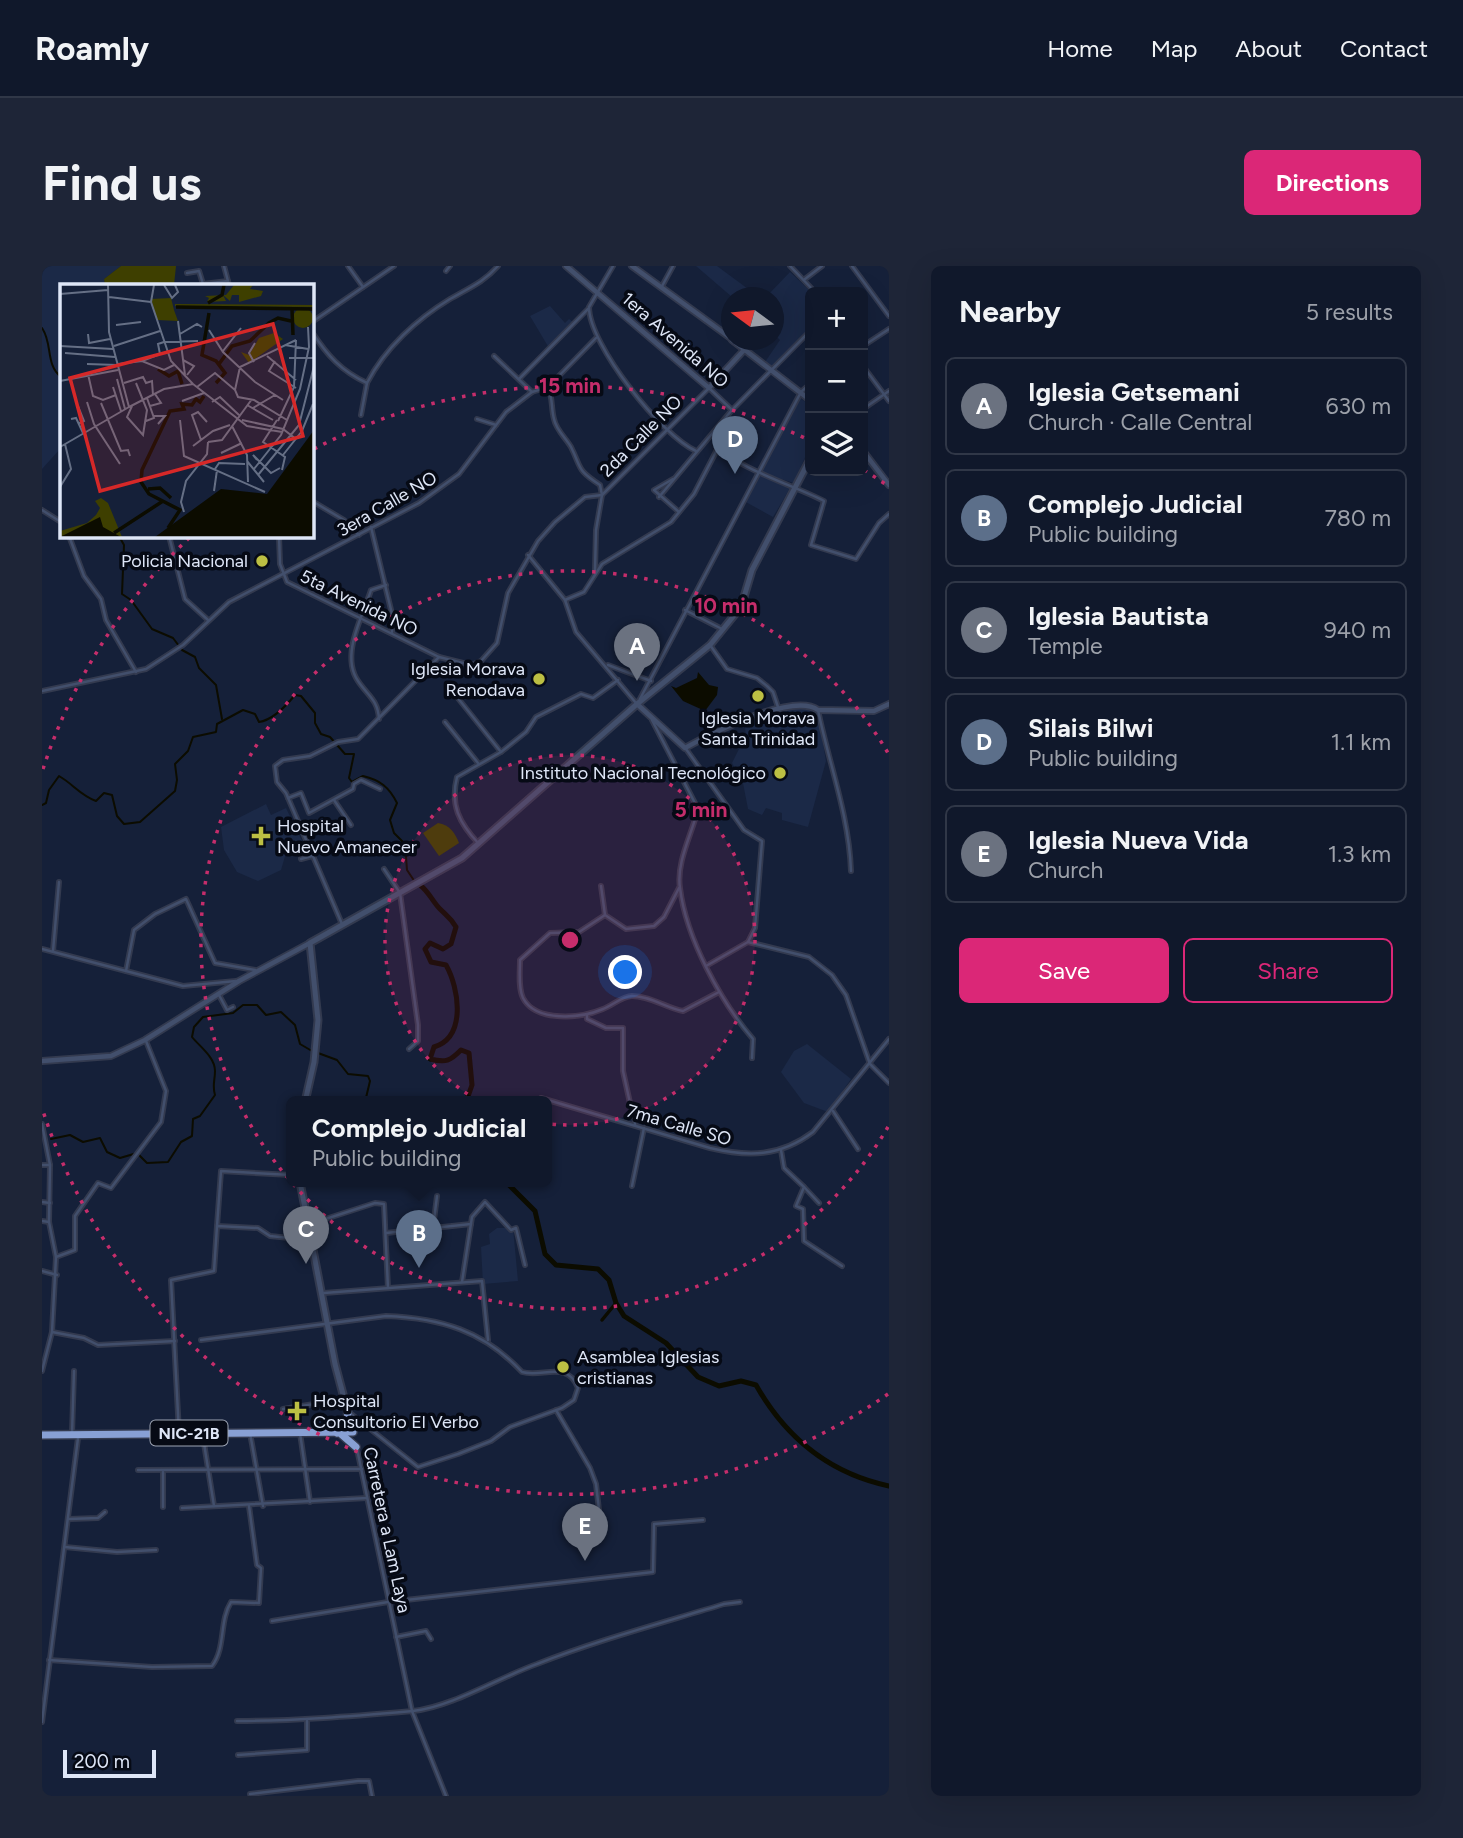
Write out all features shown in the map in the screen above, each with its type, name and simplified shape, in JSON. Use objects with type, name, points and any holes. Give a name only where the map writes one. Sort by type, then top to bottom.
[{"type":"highway","points":[[348,1410],[345,1427],[337,1433],[348,1438],[356,1447]]},
{"type":"highway","name":"NIC-21B","points":[[42,1435],[353,1432]]},
{"type":"main road","points":[[306,1096],[314,1062],[318,1020],[310,943],[410,888],[479,844],[637,704],[710,645],[741,607],[752,570],[805,470]]},
{"type":"main road","name":"Carretera a Lam Laya","points":[[301,1187],[314,1240],[328,1325],[353,1432]]},
{"type":"street","points":[[187,273],[200,271],[203,284],[229,283],[226,266]]},
{"type":"street","points":[[348,266],[363,287]]},
{"type":"street","points":[[313,321],[394,266]]},
{"type":"street","points":[[446,271],[450,266]]},
{"type":"street","points":[[361,415],[368,383],[389,348],[449,300],[483,283],[498,266]]},
{"type":"street","name":"1era Avenida NO","points":[[566,266],[733,410]]},
{"type":"street","points":[[519,379],[589,307],[613,266]]},
{"type":"street","points":[[632,266],[721,331]]},
{"type":"street","points":[[661,288],[673,266]]},
{"type":"street","points":[[790,266],[811,287]]},
{"type":"street","points":[[805,279],[822,266]]},
{"type":"street","points":[[852,266],[889,316]]},
{"type":"street","points":[[589,307],[596,338],[628,385],[669,429],[696,451]]},
{"type":"street","points":[[868,343],[889,329]]},
{"type":"street","points":[[313,333],[327,354],[346,373],[368,383]]},
{"type":"street","points":[[660,497],[724,419],[805,336]]},
{"type":"street","name":"3era Calle NO","points":[[42,691],[136,672],[179,648],[229,602],[419,503],[449,481],[506,412],[532,392],[548,387],[596,338]]},
{"type":"street","name":"2da Calle NO","points":[[464,666],[481,661],[497,643],[508,593],[528,555],[555,522],[585,497],[602,495],[629,464],[669,429],[745,350]]},
{"type":"street","points":[[747,350],[805,396]]},
{"type":"street","points":[[494,356],[532,392]]},
{"type":"street","points":[[868,373],[889,401]]},
{"type":"street","points":[[548,387],[553,400],[555,423],[571,448],[576,465],[600,485],[602,495],[596,530],[595,570],[584,592],[565,600]]},
{"type":"street","points":[[637,704],[805,389]]},
{"type":"street","points":[[868,405],[889,391]]},
{"type":"street","points":[[477,419],[496,425]]},
{"type":"street","points":[[595,570],[671,522],[680,512],[705,476],[721,442],[724,419]]},
{"type":"street","points":[[721,442],[725,453],[758,473],[798,486],[824,501],[811,545],[856,559],[879,523],[889,514]]},
{"type":"street","points":[[868,458],[889,485]]},
{"type":"street","points":[[675,477],[654,490],[680,512]]},
{"type":"street","points":[[313,502],[344,520],[359,535]]},
{"type":"street","points":[[42,510],[60,521]]},
{"type":"street","points":[[371,527],[386,585],[392,632]]},
{"type":"street","points":[[69,537],[84,576],[101,599],[106,620],[136,672]]},
{"type":"street","points":[[169,537],[185,600],[208,620]]},
{"type":"street","name":"5ta Avenida NO","points":[[279,537],[282,576],[287,582],[363,617],[439,657],[464,666]]},
{"type":"street","points":[[528,555],[565,600],[573,628],[637,704],[685,748],[744,830],[762,841],[755,928],[748,942],[706,966]]},
{"type":"street","points":[[379,719],[378,706],[357,680],[351,651],[371,590],[386,585]]},
{"type":"street","points":[[685,610],[724,630]]},
{"type":"street","points":[[710,645],[727,669],[757,678],[767,686],[773,692],[779,709]]},
{"type":"street","points":[[342,924],[288,798],[277,782],[275,766],[277,763],[310,756],[335,743],[358,739],[439,657]]},
{"type":"street","points":[[606,664],[651,681]]},
{"type":"street","points":[[479,844],[464,829],[456,811],[453,793],[457,776],[501,752],[526,733],[536,717],[581,694],[593,698],[618,680]]},
{"type":"street","points":[[457,697],[501,752]]},
{"type":"street","points":[[685,748],[729,724],[779,709],[813,706],[818,709],[874,710],[889,704]]},
{"type":"street","points":[[818,709],[828,760],[846,818],[851,871]]},
{"type":"street","points":[[601,886],[605,915],[626,929],[654,926],[664,917],[679,888],[697,805],[652,720]]},
{"type":"street","points":[[445,722],[478,763]]},
{"type":"street","points":[[288,798],[301,793],[309,813],[353,789],[354,784],[361,780],[380,789]]},
{"type":"street","points":[[334,800],[351,825]]},
{"type":"street","points":[[301,859],[312,856]]},
{"type":"street","points":[[384,869],[398,894],[418,1025],[418,1041],[409,1049]]},
{"type":"street","points":[[53,951],[59,882]]},
{"type":"street","points":[[679,888],[706,966],[735,1019],[753,1039],[752,1058]]},
{"type":"street","points":[[126,971],[134,930],[155,914],[186,899],[215,962],[257,970]]},
{"type":"street","points":[[605,915],[579,932],[550,933],[520,960],[522,993],[530,1006],[558,1016],[587,1015],[631,996],[660,1002],[683,1012],[719,992]]},
{"type":"street","points":[[748,942],[809,957],[832,975],[851,1007],[870,1064],[889,1083]]},
{"type":"street","points":[[42,1061],[111,1056],[145,1040],[257,970],[310,943]]},
{"type":"street","points":[[42,948],[183,986],[239,981]]},
{"type":"street","points":[[219,995],[227,1010],[233,1007]]},
{"type":"street","points":[[587,1015],[587,1019],[606,1028],[623,1028],[623,1071],[634,1109],[635,1125]]},
{"type":"street","name":"7ma Calle SO","points":[[552,1101],[736,1154],[763,1155],[781,1150],[813,1132],[889,1039]]},
{"type":"street","points":[[56,1257],[75,1250],[75,1216],[98,1183],[111,1188],[161,1122],[166,1091],[145,1040]]},
{"type":"street","points":[[833,1110],[858,1149]]},
{"type":"street","points":[[42,1124],[50,1165],[49,1222],[57,1275],[52,1332],[42,1371]]},
{"type":"street","points":[[632,1186],[644,1128]]},
{"type":"street","points":[[781,1150],[784,1168],[819,1203]]},
{"type":"street","points":[[42,1165],[50,1165]]},
{"type":"street","points":[[179,1433],[176,1341],[169,1282],[175,1278],[214,1271],[221,1171],[286,1175]]},
{"type":"street","points":[[804,1187],[796,1206],[803,1209],[804,1241],[842,1266]]},
{"type":"street","points":[[433,1228],[437,1196]]},
{"type":"street","points":[[42,1202],[50,1203]]},
{"type":"street","points":[[310,1224],[381,1202],[386,1233],[388,1288]]},
{"type":"street","points":[[462,1282],[471,1224],[477,1208],[485,1202],[511,1230],[516,1228],[526,1265]]},
{"type":"street","points":[[42,1221],[49,1222]]},
{"type":"street","points":[[386,1233],[471,1224]]},
{"type":"street","points":[[217,1226],[258,1228],[270,1236],[314,1240]]},
{"type":"street","points":[[42,1271],[57,1275]]},
{"type":"street","points":[[324,1293],[482,1281],[488,1342]]},
{"type":"street","points":[[201,1340],[386,1316],[407,1317],[462,1329],[488,1342],[526,1374],[559,1370],[577,1384],[578,1394],[572,1403],[510,1427],[491,1441],[418,1467],[348,1410]]},
{"type":"street","points":[[52,1332],[84,1338],[98,1345],[176,1341]]},
{"type":"street","points":[[42,1722],[69,1518],[75,1434],[74,1371]]},
{"type":"street","points":[[283,1409],[345,1399]]},
{"type":"street","points":[[556,1410],[596,1484],[599,1510],[583,1513]]},
{"type":"street","name":"Carretera a Lam Laya","points":[[353,1432],[412,1711],[446,1796]]},
{"type":"street","points":[[202,1433],[214,1507]]},
{"type":"street","points":[[250,1433],[263,1506]]},
{"type":"street","points":[[300,1433],[310,1503]]},
{"type":"street","points":[[138,1470],[362,1469]]},
{"type":"street","points":[[162,1471],[163,1507]]},
{"type":"street","points":[[182,1508],[263,1506],[367,1498]]},
{"type":"street","points":[[49,1660],[152,1667],[212,1665],[219,1653],[226,1609],[231,1602],[259,1603],[261,1568],[257,1565],[249,1506]]},
{"type":"street","points":[[69,1518],[98,1518],[105,1512]]},
{"type":"street","points":[[272,1621],[388,1602],[653,1572],[654,1524],[703,1520]]},
{"type":"street","points":[[65,1547],[117,1552],[156,1550]]},
{"type":"street","points":[[237,1721],[307,1721],[412,1711],[496,1684],[569,1651],[724,1604],[740,1602]]},
{"type":"street","points":[[396,1637],[426,1630],[431,1639]]},
{"type":"street","points":[[238,1755],[307,1750],[307,1721]]},
{"type":"street","points":[[250,1794],[369,1781],[372,1796]]},
{"type":"shaded area","points":[[42,266],[121,266],[104,279],[105,284],[60,284],[60,449],[42,469]]},
{"type":"shaded area","points":[[121,266],[176,266],[174,284],[105,284],[104,279]]},
{"type":"shaded area","points":[[696,266],[717,266],[745,287],[721,288]]},
{"type":"shaded area","points":[[790,272],[806,287],[805,335],[773,369],[765,362],[773,350],[784,350],[784,287],[776,287]]},
{"type":"shaded area","points":[[550,306],[565,323],[569,319],[573,322],[549,348],[530,316]]},
{"type":"shaded area","points":[[800,398],[805,402],[805,458],[794,483],[761,473]]},
{"type":"shaded area","points":[[758,474],[792,485],[773,517],[744,501]]},
{"type":"shaded area","points":[[698,672],[709,685],[718,687],[717,695],[705,711],[683,701],[671,686],[676,688],[697,678]]},
{"type":"shaded area","name":"Instituto Nacional Tecnológico","points":[[813,708],[818,714],[826,761],[808,827],[782,820],[782,813],[766,808],[762,815],[748,809],[743,783],[732,763],[746,735],[744,720],[787,709]]},
{"type":"shaded area","name":"Hospital Nuevo Amanecer","points":[[266,804],[271,815],[286,808],[304,845],[286,853],[281,870],[258,881],[237,872],[224,850],[221,827]]},
{"type":"shaded area","points":[[438,823],[452,830],[459,843],[439,856],[423,833]]},
{"type":"shaded area","points":[[807,1044],[851,1079],[828,1112],[804,1103],[781,1072],[794,1051]]},
{"type":"shaded area","points":[[497,1228],[513,1228],[518,1281],[483,1284],[481,1247],[490,1244],[489,1234]]},
{"type":"waterway","points":[[42,328],[53,366],[60,376]]},
{"type":"waterway","points":[[120,537],[124,545],[122,594],[131,600],[152,629],[173,638],[182,650],[195,657],[199,668],[216,685],[222,719]]},
{"type":"waterway","points":[[42,805],[46,803],[49,790],[59,776],[96,801],[104,793],[112,795],[117,816],[124,824],[140,822],[175,791],[175,764],[188,751],[193,737],[216,732],[217,724],[243,710],[255,714],[259,722],[264,721],[279,712],[295,695],[301,696],[315,713],[315,723],[321,734],[330,737],[345,754],[354,754],[349,778],[352,782],[363,776],[369,778],[387,788],[394,797],[397,803],[390,820],[394,833],[405,844],[407,870],[415,882]]},
{"type":"waterway","points":[[420,885],[456,927],[451,944],[443,949],[430,943],[425,949],[431,962],[446,965],[457,998],[456,1023],[452,1033],[445,1042],[434,1047],[430,1059],[447,1060],[461,1050],[469,1053],[472,1085],[468,1096]]},
{"type":"waterway","points":[[51,1139],[70,1135],[83,1142],[100,1138],[107,1152],[120,1158],[137,1153],[147,1163],[168,1162],[181,1142],[192,1136],[193,1119],[200,1116],[215,1095],[213,1061],[192,1037],[194,1027],[203,1017],[233,1013],[243,1005],[257,1005],[266,1015],[281,1012],[295,1025],[300,1044],[312,1051]]},
{"type":"waterway","points":[[318,1053],[337,1060],[348,1074],[368,1076],[370,1081],[366,1096]]},
{"type":"waterway","points":[[511,1187],[535,1211],[545,1254],[556,1265],[598,1269],[609,1280],[616,1303],[624,1316],[666,1343],[698,1377],[719,1386],[741,1381],[756,1385],[781,1421],[811,1450],[847,1472],[889,1486]]},
{"type":"waterway","points":[[602,1320],[616,1303]]},
{"type":"place","name":"Silais Bilwi","points":[[735,474]]},
{"type":"place","name":"Policia Nacional","points":[[262,561]]},
{"type":"place","name":"Iglesia Morava Renodava","points":[[539,679]]},
{"type":"place","name":"Iglesia Getsemani","points":[[637,681]]},
{"type":"place","name":"Iglesia Morava Santa Trinidad","points":[[758,696]]},
{"type":"place","name":"Instituto Nacional Tecnológico","points":[[780,773]]},
{"type":"place","name":"Hospital Nuevo Amanecer","points":[[261,836]]},
{"type":"place","name":"Iglesia Bautista","points":[[306,1264]]},
{"type":"place","name":"Complejo Judicial","points":[[419,1268]]},
{"type":"place","name":"Asamblea Iglesias cristianas","points":[[563,1367]]},
{"type":"place","name":"Hospital Consultorio El Verbo","points":[[297,1411]]},
{"type":"place","name":"Iglesia Nueva Vida","points":[[585,1561]]}]
